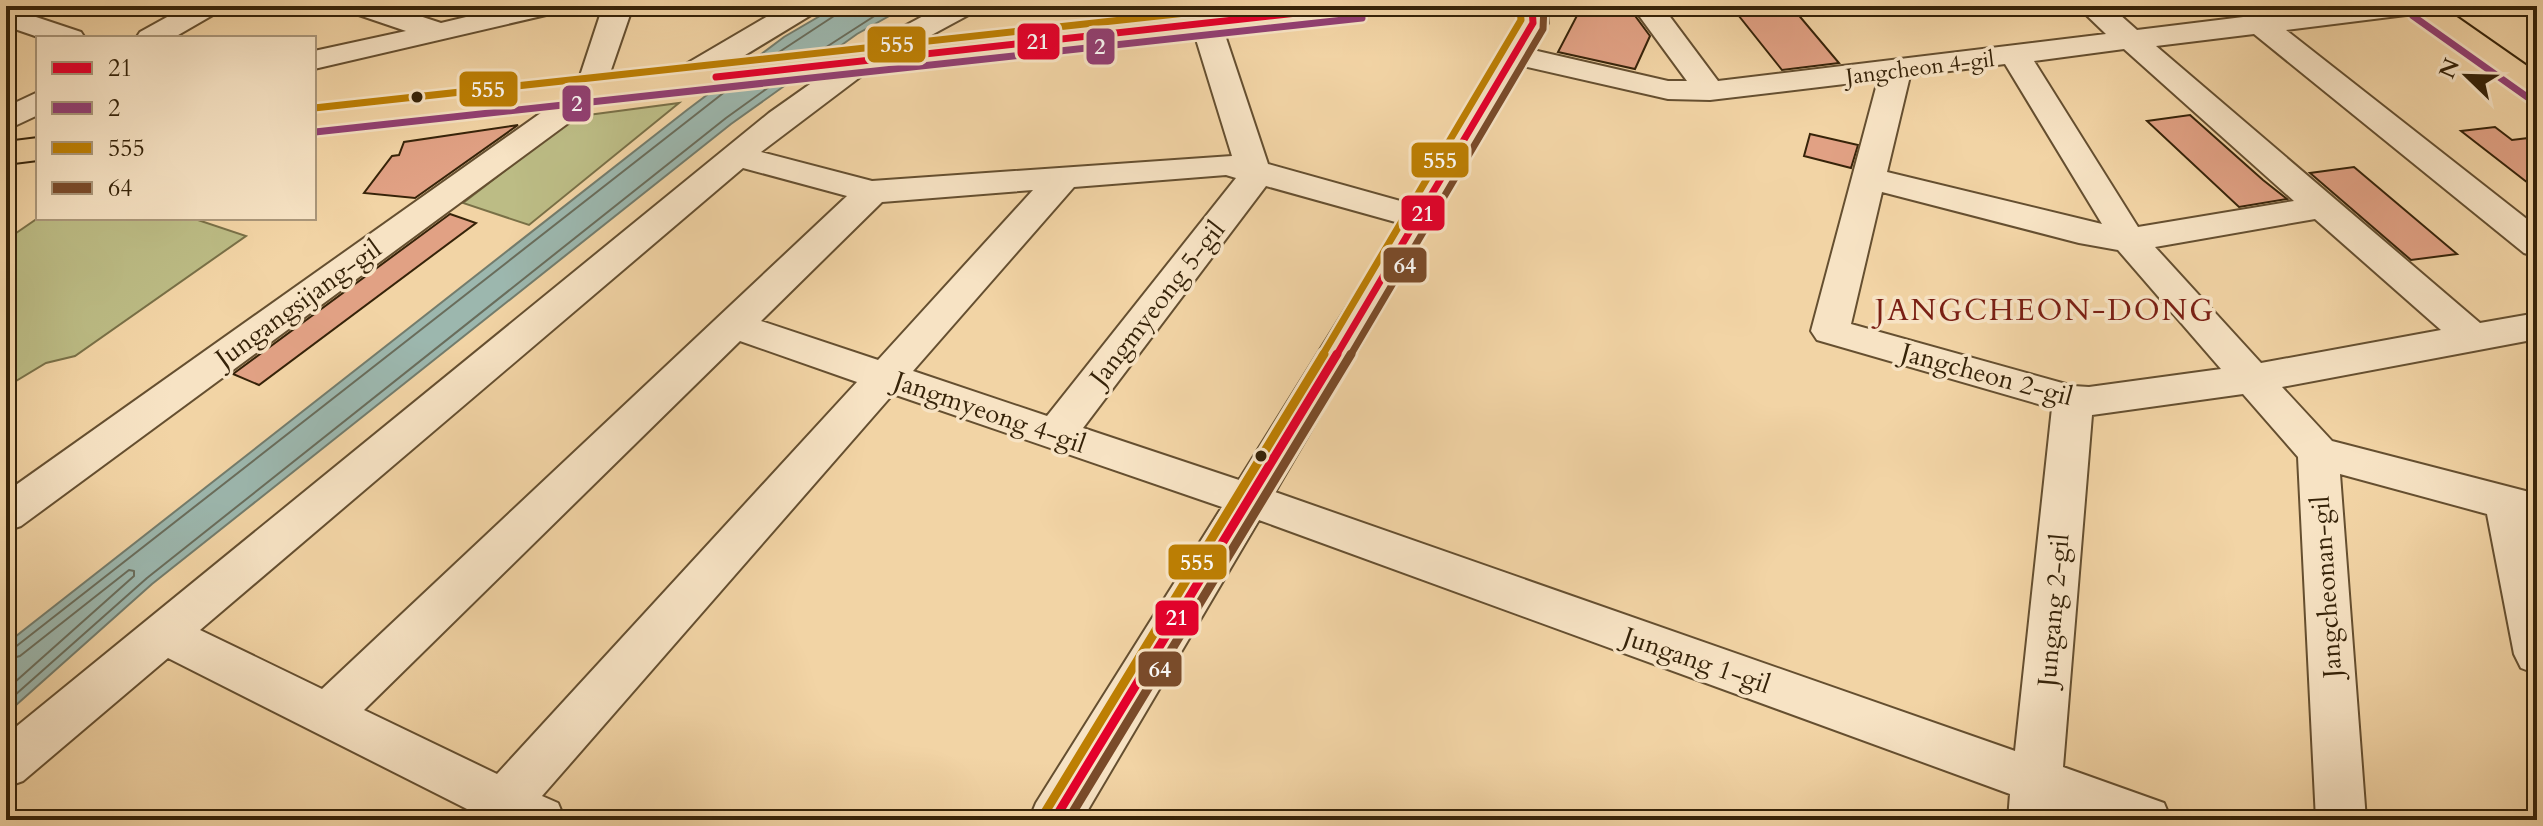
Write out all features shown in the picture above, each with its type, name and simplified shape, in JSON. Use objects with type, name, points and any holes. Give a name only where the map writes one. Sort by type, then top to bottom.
[{"type":"main road","points":[[316,120],[1361,6]]},
{"type":"main road","points":[[2420,6],[2537,89]]},
{"type":"main road","points":[[6,153],[36,149]]},
{"type":"street","points":[[155,36],[208,6]]},
{"type":"street","points":[[360,6],[440,32]]},
{"type":"street","points":[[316,60],[549,6]]},
{"type":"street","points":[[590,92],[618,6]]},
{"type":"street","points":[[680,81],[806,6]]},
{"type":"street","points":[[6,765],[851,61],[964,6]]},
{"type":"street","points":[[1054,820],[1420,218],[1533,23],[1532,6]]},
{"type":"street","points":[[1647,6],[1710,91]]},
{"type":"street","points":[[2092,6],[2472,337]]},
{"type":"street","name":"Jangcheon 4-gil","points":[[1515,55],[1668,90],[1710,91],[2406,6]]},
{"type":"street","points":[[6,16],[64,36]]},
{"type":"street","points":[[1206,23],[1256,171]]},
{"type":"street","points":[[2260,24],[2537,245]]},
{"type":"street","points":[[2015,55],[2129,240],[2318,453],[2522,506],[2537,654]]},
{"type":"street","name":"Jangcheon 2-gil","points":[[1896,70],[1830,331],[2073,400],[2106,400],[2254,378],[2537,326]]},
{"type":"street","name":"Jungangsijang-gil","points":[[6,514],[590,92]]},
{"type":"street","points":[[6,120],[36,103]]},
{"type":"street","points":[[6,132],[36,123]]},
{"type":"street","points":[[736,156],[872,192],[1206,166],[1256,171],[1420,218]]},
{"type":"street","name":"Jangmyeong 5-gil","points":[[1056,434],[1256,171]]},
{"type":"street","points":[[163,634],[511,814],[883,376],[1064,177]]},
{"type":"street","points":[[1869,178],[2079,232],[2129,240],[2321,207]]},
{"type":"street","points":[[326,716],[872,192]]},
{"type":"street","name":"Jangmyeong 4-gil","points":[[733,325],[1247,499]]},
{"type":"street","name":"Jungang 2-gil","points":[[2035,801],[2073,400]]},
{"type":"street","name":"Jangcheonan-gil","points":[[2318,453],[2341,820]]},
{"type":"street","name":"Jungang 1-gil","points":[[1247,499],[2035,801],[2146,820]]},
{"type":"green space","points":[[679,103],[529,225],[463,203],[568,122],[588,115]]},
{"type":"green space","points":[[36,219],[198,220],[246,236],[75,356],[46,363],[6,387],[6,240]]},
{"type":"water","points":[[837,6],[907,6],[857,34],[731,124],[152,584],[6,714],[6,644],[687,110],[784,37]]},
{"type":"building","points":[[1582,6],[1630,9],[1650,36],[1635,69],[1558,52]]},
{"type":"building","points":[[1731,6],[1791,6],[1839,63],[1782,70]]},
{"type":"building","points":[[2190,115],[2287,199],[2239,207],[2147,121]]},
{"type":"building","points":[[518,125],[415,198],[364,193],[392,156],[399,155],[404,142]]},
{"type":"building","points":[[2495,127],[2512,140],[2537,137],[2537,190],[2461,131]]},
{"type":"building","points":[[1810,134],[1858,145],[1851,168],[1804,156]]},
{"type":"building","points":[[2354,167],[2457,254],[2411,260],[2310,173]]},
{"type":"building","points":[[450,214],[476,223],[259,385],[233,374]]},
{"type":"transit line","name":"555","points":[[316,108],[1250,6]]},
{"type":"transit line","name":"21","points":[[716,77],[1361,6]]},
{"type":"transit line","name":"21","points":[[1054,820],[1420,218],[1533,23],[1532,6]]},
{"type":"transit line","name":"64","points":[[1068,820],[1430,224],[1543,29],[1544,6]]},
{"type":"transit line","name":"555","points":[[1044,814],[1410,212],[1521,20],[1520,7]]},
{"type":"transit line","name":"2","points":[[2413,16],[2530,99]]},
{"type":"transit line","name":"2","points":[[316,132],[1362,18]]},
{"type":"district","name":"JANGCHEON-DONG","points":[[2045,310]]}]
